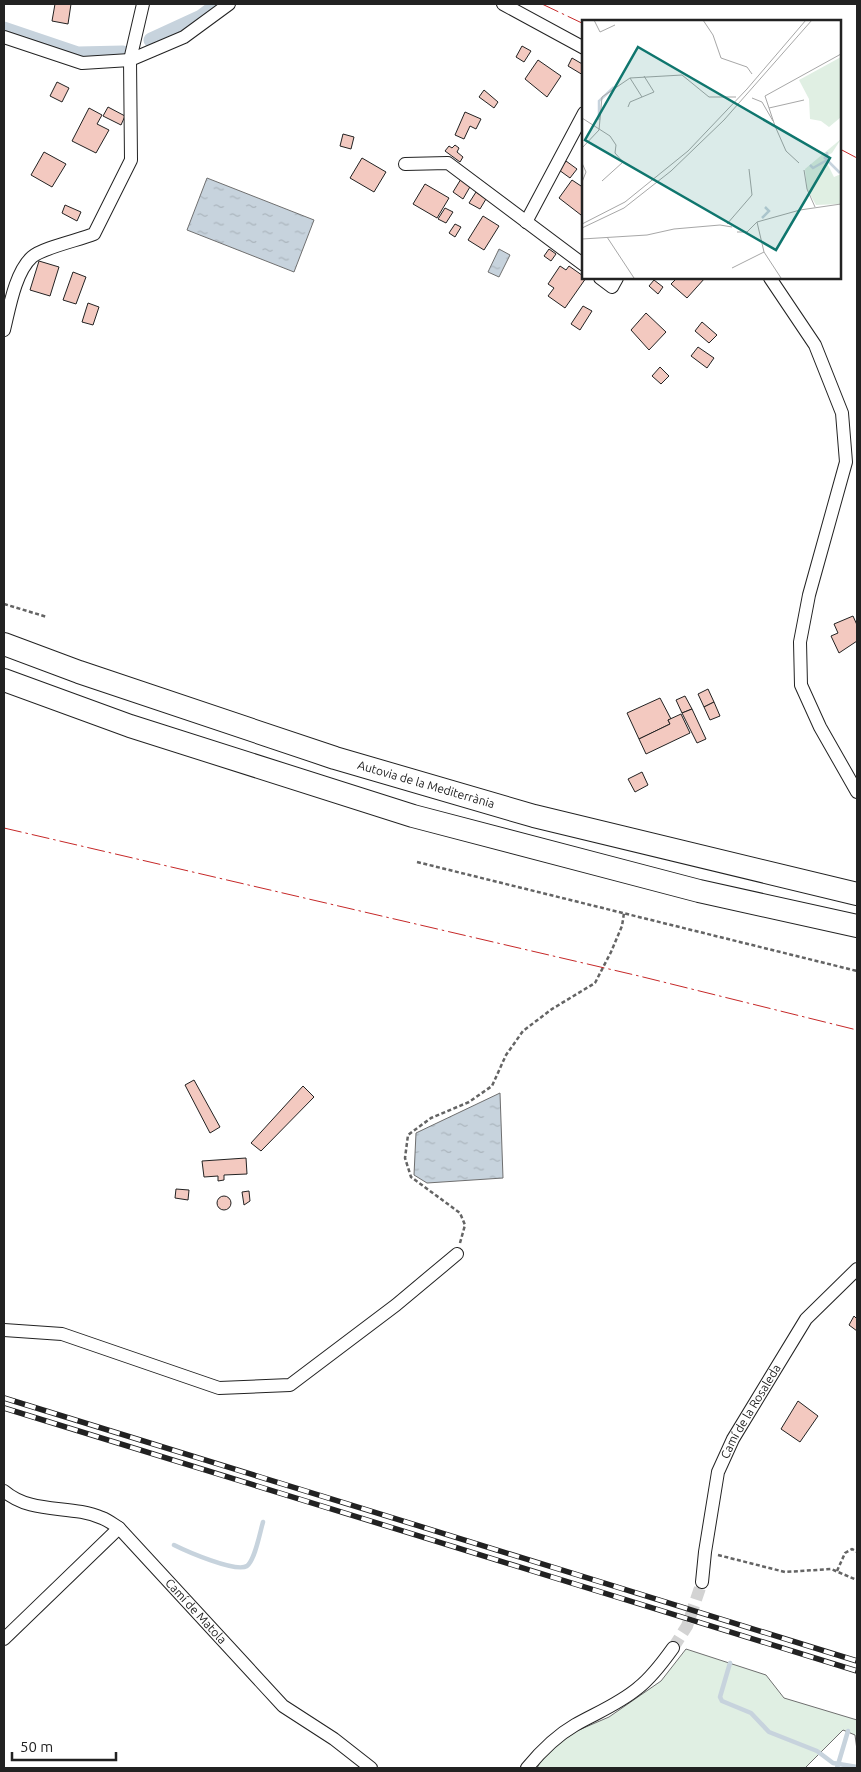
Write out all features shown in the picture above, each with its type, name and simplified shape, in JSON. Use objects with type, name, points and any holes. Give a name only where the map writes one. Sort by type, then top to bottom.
[{"type":"highway","name":"Autovia de la Mediterrània","points":[[4,644],[79,672],[335,758],[534,816],[857,894]]},
{"type":"highway","points":[[4,680],[130,726],[413,816],[699,891],[857,926]]},
{"type":"street","points":[[4,330],[18,279],[31,258],[48,248],[72,243],[94,234],[131,160],[130,60],[142,4]]},
{"type":"street","points":[[4,37],[82,64],[130,60],[184,37],[229,4]]},
{"type":"street","points":[[503,4],[582,47]]},
{"type":"street","points":[[526,222],[582,117]]},
{"type":"street","points":[[405,164],[448,163],[582,264]]},
{"type":"street","points":[[601,279],[612,287],[616,279]]},
{"type":"street","points":[[771,279],[814,345],[842,413],[846,462],[809,595],[800,642],[800,685],[820,727],[857,792]]},
{"type":"street","points":[[4,1330],[62,1334],[219,1388],[290,1384],[396,1305],[457,1254]]},
{"type":"street","name":"Camí de la Rosaleda","points":[[702,1582],[704,1552],[718,1472],[733,1439],[806,1319],[857,1269]]},
{"type":"street","name":"Camí de Matola","points":[[4,1491],[11,1497],[36,1507],[86,1513],[103,1518],[119,1528],[283,1706],[334,1739],[371,1768]]},
{"type":"street","points":[[4,1639],[119,1528]]},
{"type":"street","points":[[527,1768],[551,1742],[639,1688],[658,1669],[674,1648]]},
{"type":"path","points":[[4,604],[47,617]]},
{"type":"path","points":[[416,862],[857,971]]},
{"type":"path","points":[[457,1254],[465,1225],[460,1212],[412,1177],[405,1158],[408,1135],[431,1118],[470,1102],[492,1086],[506,1055],[523,1031],[552,1009],[595,983],[615,944],[624,913]]},
{"type":"path","points":[[837,1571],[845,1553],[852,1549],[857,1552]]},
{"type":"path","points":[[704,1552],[786,1572],[804,1572],[820,1568],[837,1571],[857,1580]]},
{"type":"green space","points":[[686,1649],[766,1675],[784,1698],[857,1720],[857,1750],[855,1735],[843,1730],[805,1768],[537,1768],[551,1742],[609,1717],[661,1681]]},
{"type":"water","points":[[207,178],[314,220],[294,272],[187,230]]},
{"type":"water","points":[[499,249],[510,255],[499,277],[488,272]]},
{"type":"water","points":[[500,1093],[503,1178],[427,1183],[414,1175],[416,1133]]},
{"type":"building","points":[[55,4],[71,4],[68,24],[52,21]]},
{"type":"building","points":[[522,46],[531,51],[524,62],[516,57]]},
{"type":"building","points":[[572,58],[582,64],[582,74],[568,66]]},
{"type":"building","points":[[538,60],[561,76],[547,97],[525,79]]},
{"type":"building","points":[[57,82],[69,88],[62,102],[50,96]]},
{"type":"building","points":[[484,90],[498,102],[494,108],[479,97]]},
{"type":"building","points":[[108,107],[125,116],[121,125],[103,116]]},
{"type":"building","points":[[89,108],[102,115],[97,124],[109,130],[96,153],[72,141]]},
{"type":"building","points":[[465,112],[481,119],[476,129],[470,126],[464,139],[455,135]]},
{"type":"building","points":[[343,134],[354,137],[351,149],[340,146]]},
{"type":"building","points":[[455,145],[459,148],[457,152],[463,157],[460,162],[445,151],[449,146],[452,148]]},
{"type":"building","points":[[44,152],[66,164],[52,187],[31,175]]},
{"type":"building","points":[[362,158],[386,172],[374,192],[350,178]]},
{"type":"building","points":[[566,161],[577,169],[570,178],[559,170]]},
{"type":"building","points":[[461,179],[471,185],[463,199],[453,192]]},
{"type":"building","points":[[572,180],[582,187],[582,214],[581,215],[559,198]]},
{"type":"building","points":[[425,184],[449,198],[437,218],[413,204]]},
{"type":"building","points":[[476,192],[486,199],[480,209],[469,203]]},
{"type":"building","points":[[65,205],[81,212],[77,221],[62,213]]},
{"type":"building","points":[[445,208],[453,212],[446,223],[438,219]]},
{"type":"building","points":[[483,216],[499,226],[484,250],[468,240]]},
{"type":"building","points":[[455,224],[461,227],[455,237],[449,233]]},
{"type":"building","points":[[549,249],[556,254],[551,261],[544,256]]},
{"type":"building","points":[[39,261],[59,267],[50,296],[30,290]]},
{"type":"building","points":[[560,266],[566,270],[569,266],[582,275],[582,279],[585,279],[565,308],[548,296],[554,288],[548,284]]},
{"type":"building","points":[[73,272],[86,277],[76,304],[63,300]]},
{"type":"building","points":[[676,279],[704,279],[687,298],[671,284]]},
{"type":"building","points":[[654,280],[663,287],[658,294],[649,286]]},
{"type":"building","points":[[88,303],[99,307],[93,325],[82,322]]},
{"type":"building","points":[[583,306],[592,311],[580,330],[571,324]]},
{"type":"building","points":[[646,313],[666,332],[649,350],[631,330]]},
{"type":"building","points":[[702,322],[717,335],[709,343],[695,331]]},
{"type":"building","points":[[698,347],[714,358],[707,368],[691,356]]},
{"type":"building","points":[[660,367],[669,376],[661,384],[652,376]]},
{"type":"building","points":[[853,616],[857,625],[857,641],[839,653],[831,636],[838,633],[834,624]]},
{"type":"building","points":[[708,689],[714,702],[704,707],[698,694]]},
{"type":"building","points":[[685,696],[692,709],[682,713],[676,700]]},
{"type":"building","points":[[660,698],[671,719],[668,720],[670,724],[639,739],[627,713]]},
{"type":"building","points":[[714,702],[720,716],[710,720],[704,707]]},
{"type":"building","points":[[692,709],[706,739],[697,743],[682,713]]},
{"type":"building","points":[[681,714],[690,733],[646,754],[639,739],[670,724],[668,720]]},
{"type":"building","points":[[642,772],[648,785],[635,792],[628,779]]},
{"type":"building","points":[[194,1080],[220,1127],[210,1133],[185,1085]]},
{"type":"building","points":[[303,1086],[314,1097],[261,1151],[251,1143]]},
{"type":"building","points":[[246,1158],[247,1174],[224,1175],[224,1180],[218,1181],[218,1176],[204,1177],[202,1161]]},
{"type":"building","points":[[176,1189],[189,1190],[188,1200],[175,1198]]},
{"type":"building","points":[[249,1191],[250,1201],[244,1205],[242,1192]]},
{"type":"building","points":[[224,1196],[229,1198],[231,1203],[229,1208],[224,1210],[219,1208],[217,1203],[219,1198]]},
{"type":"building","points":[[854,1316],[857,1319],[857,1331],[849,1325]]},
{"type":"building","points":[[798,1401],[818,1416],[800,1442],[781,1429]]},
{"type":"waterway","points":[[151,40],[201,17],[216,6]]},
{"type":"waterway","points":[[4,29],[78,54],[123,53]]},
{"type":"waterway","points":[[174,1545],[222,1564],[233,1567],[247,1566],[255,1552],[263,1522]]},
{"type":"waterway","points":[[730,1663],[720,1697],[722,1701],[751,1713],[769,1732],[817,1751],[833,1763],[857,1767]]},
{"type":"waterway","points":[[837,1768],[848,1731]]},
{"type":"tunnel","points":[[673,1648],[687,1626],[702,1582]]},
{"type":"railway","points":[[4,1398],[857,1661]]},
{"type":"railway","points":[[4,1408],[857,1671]]},
{"type":"power","points":[[542,4],[582,23]]},
{"type":"power","points":[[841,150],[857,158]]},
{"type":"power","points":[[4,828],[639,976],[857,1030]]}]
